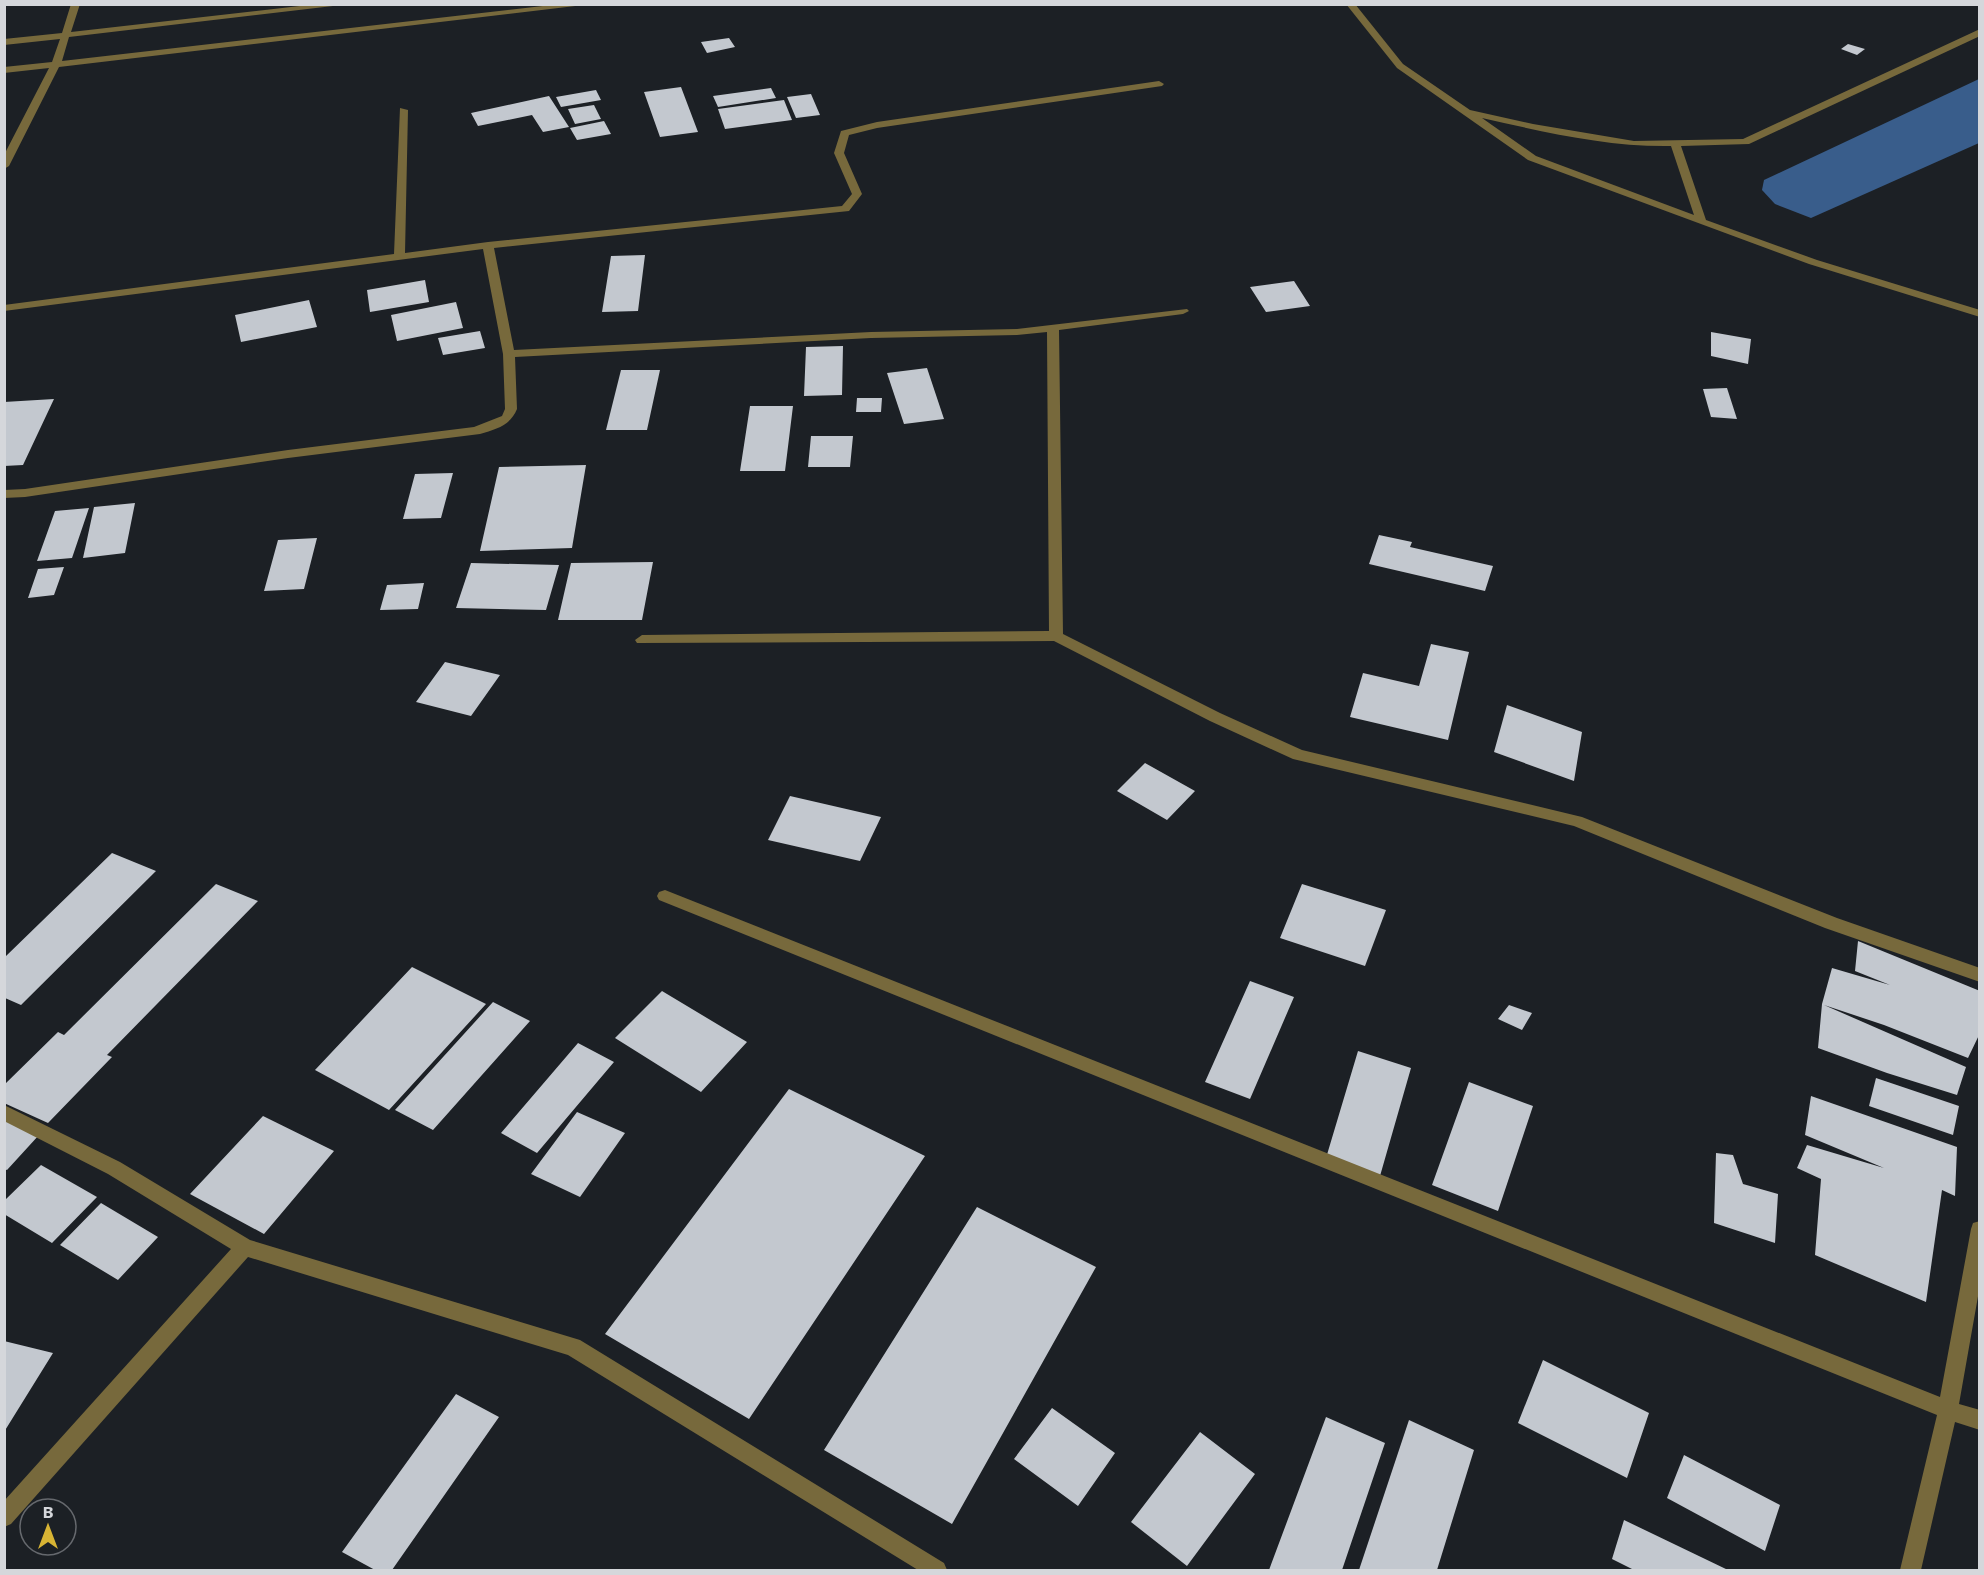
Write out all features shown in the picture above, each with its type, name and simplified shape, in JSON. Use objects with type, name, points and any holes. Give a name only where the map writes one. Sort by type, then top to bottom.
[{"type":"street","points":[[4,166],[56,64],[76,4]]},
{"type":"street","points":[[4,42],[346,4]]},
{"type":"street","points":[[4,70],[588,4]]},
{"type":"street","points":[[1350,4],[1400,66],[1532,158],[1813,262],[1980,314]]},
{"type":"street","points":[[1460,110],[1533,127],[1634,144],[1745,142],[1980,32]]},
{"type":"street","points":[[4,308],[488,245],[845,209],[857,194],[839,153],[845,133],[877,125],[1159,84]]},
{"type":"street","points":[[399,256],[403,110]]},
{"type":"street","points":[[1675,143],[1701,221]]},
{"type":"street","points":[[4,494],[25,493],[288,453],[476,431],[502,423],[511,410],[509,354],[488,245]]},
{"type":"street","points":[[509,354],[871,335],[1017,333],[1183,310]]},
{"type":"street","points":[[1053,327],[1056,636]]},
{"type":"street","points":[[642,640],[1056,636],[1195,707],[1298,755],[1577,821],[1830,923],[1980,975]]},
{"type":"street","points":[[665,896],[1948,1410],[1980,1420]]},
{"type":"street","points":[[4,1112],[114,1168],[245,1247],[573,1347],[937,1570]]},
{"type":"street","points":[[1911,1570],[1948,1410],[1980,1229]]},
{"type":"street","points":[[4,1517],[245,1247]]},
{"type":"water","points":[[1979,79],[1979,143],[1811,218],[1775,204],[1762,190],[1764,180]]},
{"type":"building","points":[[729,38],[735,47],[707,53],[701,42]]},
{"type":"building","points":[[1848,44],[1865,49],[1857,55],[1841,49]]},
{"type":"building","points":[[681,87],[698,132],[660,137],[644,92]]},
{"type":"building","points":[[771,88],[776,98],[718,107],[713,96]]},
{"type":"building","points":[[596,90],[601,100],[561,107],[556,97]]},
{"type":"building","points":[[811,94],[820,115],[796,118],[787,97]]},
{"type":"building","points":[[549,96],[569,127],[543,132],[532,115],[478,126],[471,113]]},
{"type":"building","points":[[784,100],[792,120],[725,129],[718,109]]},
{"type":"building","points":[[594,105],[601,119],[575,124],[568,109]]},
{"type":"building","points":[[604,121],[611,134],[577,140],[570,128]]},
{"type":"building","points":[[645,255],[638,311],[602,312],[611,256]]},
{"type":"building","points":[[425,280],[429,302],[370,312],[367,290]]},
{"type":"building","points":[[1294,281],[1310,306],[1266,312],[1250,287]]},
{"type":"building","points":[[309,300],[317,327],[241,342],[235,315]]},
{"type":"building","points":[[456,302],[463,328],[397,341],[391,315]]},
{"type":"building","points":[[480,331],[485,348],[443,355],[438,338]]},
{"type":"building","points":[[1711,332],[1751,339],[1748,364],[1711,356]]},
{"type":"building","points":[[843,346],[842,395],[804,396],[806,347]]},
{"type":"building","points":[[927,368],[944,419],[904,424],[887,373]]},
{"type":"building","points":[[621,370],[660,370],[647,430],[606,430]]},
{"type":"building","points":[[1727,388],[1737,419],[1711,417],[1703,389]]},
{"type":"building","points":[[857,398],[882,398],[881,412],[856,412]]},
{"type":"building","points":[[54,399],[23,465],[4,466],[4,402]]},
{"type":"building","points":[[750,406],[793,406],[785,471],[740,471]]},
{"type":"building","points":[[811,436],[853,436],[850,467],[808,467]]},
{"type":"building","points":[[586,465],[572,548],[480,551],[499,467]]},
{"type":"building","points":[[453,473],[441,518],[403,519],[415,474]]},
{"type":"building","points":[[135,503],[125,553],[83,558],[94,507]]},
{"type":"building","points":[[89,508],[72,558],[37,561],[55,511]]},
{"type":"building","points":[[1379,535],[1412,542],[1410,547],[1493,566],[1485,591],[1369,564]]},
{"type":"building","points":[[317,538],[304,589],[264,591],[278,540]]},
{"type":"building","points":[[653,562],[642,620],[558,620],[571,563]]},
{"type":"building","points":[[471,563],[559,565],[546,610],[456,608]]},
{"type":"building","points":[[64,567],[54,595],[28,598],[38,569]]},
{"type":"building","points":[[424,583],[418,609],[380,610],[387,585]]},
{"type":"building","points":[[1431,644],[1469,652],[1448,740],[1350,717],[1363,673],[1419,686]]},
{"type":"building","points":[[445,662],[500,675],[471,716],[416,702]]},
{"type":"building","points":[[1507,705],[1582,732],[1574,781],[1494,752]]},
{"type":"building","points":[[1145,763],[1195,791],[1167,820],[1117,791]]},
{"type":"building","points":[[790,796],[881,817],[860,861],[768,840]]},
{"type":"building","points":[[112,853],[156,871],[21,1005],[5,998],[5,957]]},
{"type":"building","points":[[216,884],[258,901],[107,1055],[112,1057],[48,1123],[4,1103],[4,1085],[58,1032],[64,1035]]},
{"type":"building","points":[[1302,884],[1386,910],[1365,966],[1280,938]]},
{"type":"building","points":[[1858,941],[1980,991],[1980,1033],[1968,1058],[1884,1025],[1824,1005],[1966,1067],[1957,1095],[1818,1048],[1822,1004],[1832,968],[1890,985],[1855,971]]},
{"type":"building","points":[[412,967],[486,1004],[389,1110],[315,1070]]},
{"type":"building","points":[[1250,981],[1294,997],[1250,1099],[1205,1082]]},
{"type":"building","points":[[662,991],[747,1042],[701,1092],[615,1038]]},
{"type":"building","points":[[493,1002],[530,1021],[433,1130],[395,1110]]},
{"type":"building","points":[[1509,1005],[1532,1013],[1522,1030],[1498,1019]]},
{"type":"building","points":[[578,1043],[614,1062],[537,1153],[501,1133]]},
{"type":"building","points":[[1358,1051],[1411,1068],[1380,1176],[1326,1158]]},
{"type":"building","points":[[1876,1078],[1959,1106],[1953,1135],[1869,1106]]},
{"type":"building","points":[[1469,1082],[1533,1106],[1498,1211],[1432,1185]]},
{"type":"building","points":[[789,1089],[925,1156],[749,1419],[605,1334]]},
{"type":"building","points":[[1811,1096],[1957,1147],[1955,1196],[1942,1190],[1926,1302],[1815,1255],[1821,1179],[1797,1168],[1807,1145],[1884,1168],[1805,1135]]},
{"type":"building","points":[[577,1112],[625,1133],[580,1197],[531,1174]]},
{"type":"building","points":[[263,1116],[334,1151],[264,1234],[190,1194]]},
{"type":"building","points":[[4,1117],[39,1135],[7,1170],[4,1169]]},
{"type":"building","points":[[1716,1153],[1733,1155],[1743,1184],[1778,1194],[1775,1243],[1714,1223]]},
{"type":"building","points":[[41,1165],[97,1197],[52,1243],[4,1214],[4,1201]]},
{"type":"building","points":[[101,1203],[158,1237],[118,1280],[60,1245]]},
{"type":"building","points":[[977,1207],[1096,1267],[952,1524],[824,1450]]},
{"type":"building","points":[[4,1341],[53,1353],[4,1432]]},
{"type":"building","points":[[1543,1360],[1649,1413],[1627,1478],[1518,1423]]},
{"type":"building","points":[[456,1394],[499,1417],[392,1570],[375,1570],[342,1552]]},
{"type":"building","points":[[1052,1408],[1115,1453],[1078,1506],[1014,1459]]},
{"type":"building","points":[[1326,1417],[1385,1443],[1342,1570],[1269,1570]]},
{"type":"building","points":[[1409,1420],[1474,1450],[1437,1570],[1359,1570]]},
{"type":"building","points":[[1200,1432],[1255,1474],[1187,1566],[1131,1522]]},
{"type":"building","points":[[1684,1455],[1780,1505],[1765,1551],[1667,1498]]},
{"type":"building","points":[[1624,1520],[1728,1570],[1634,1570],[1612,1559]]}]
